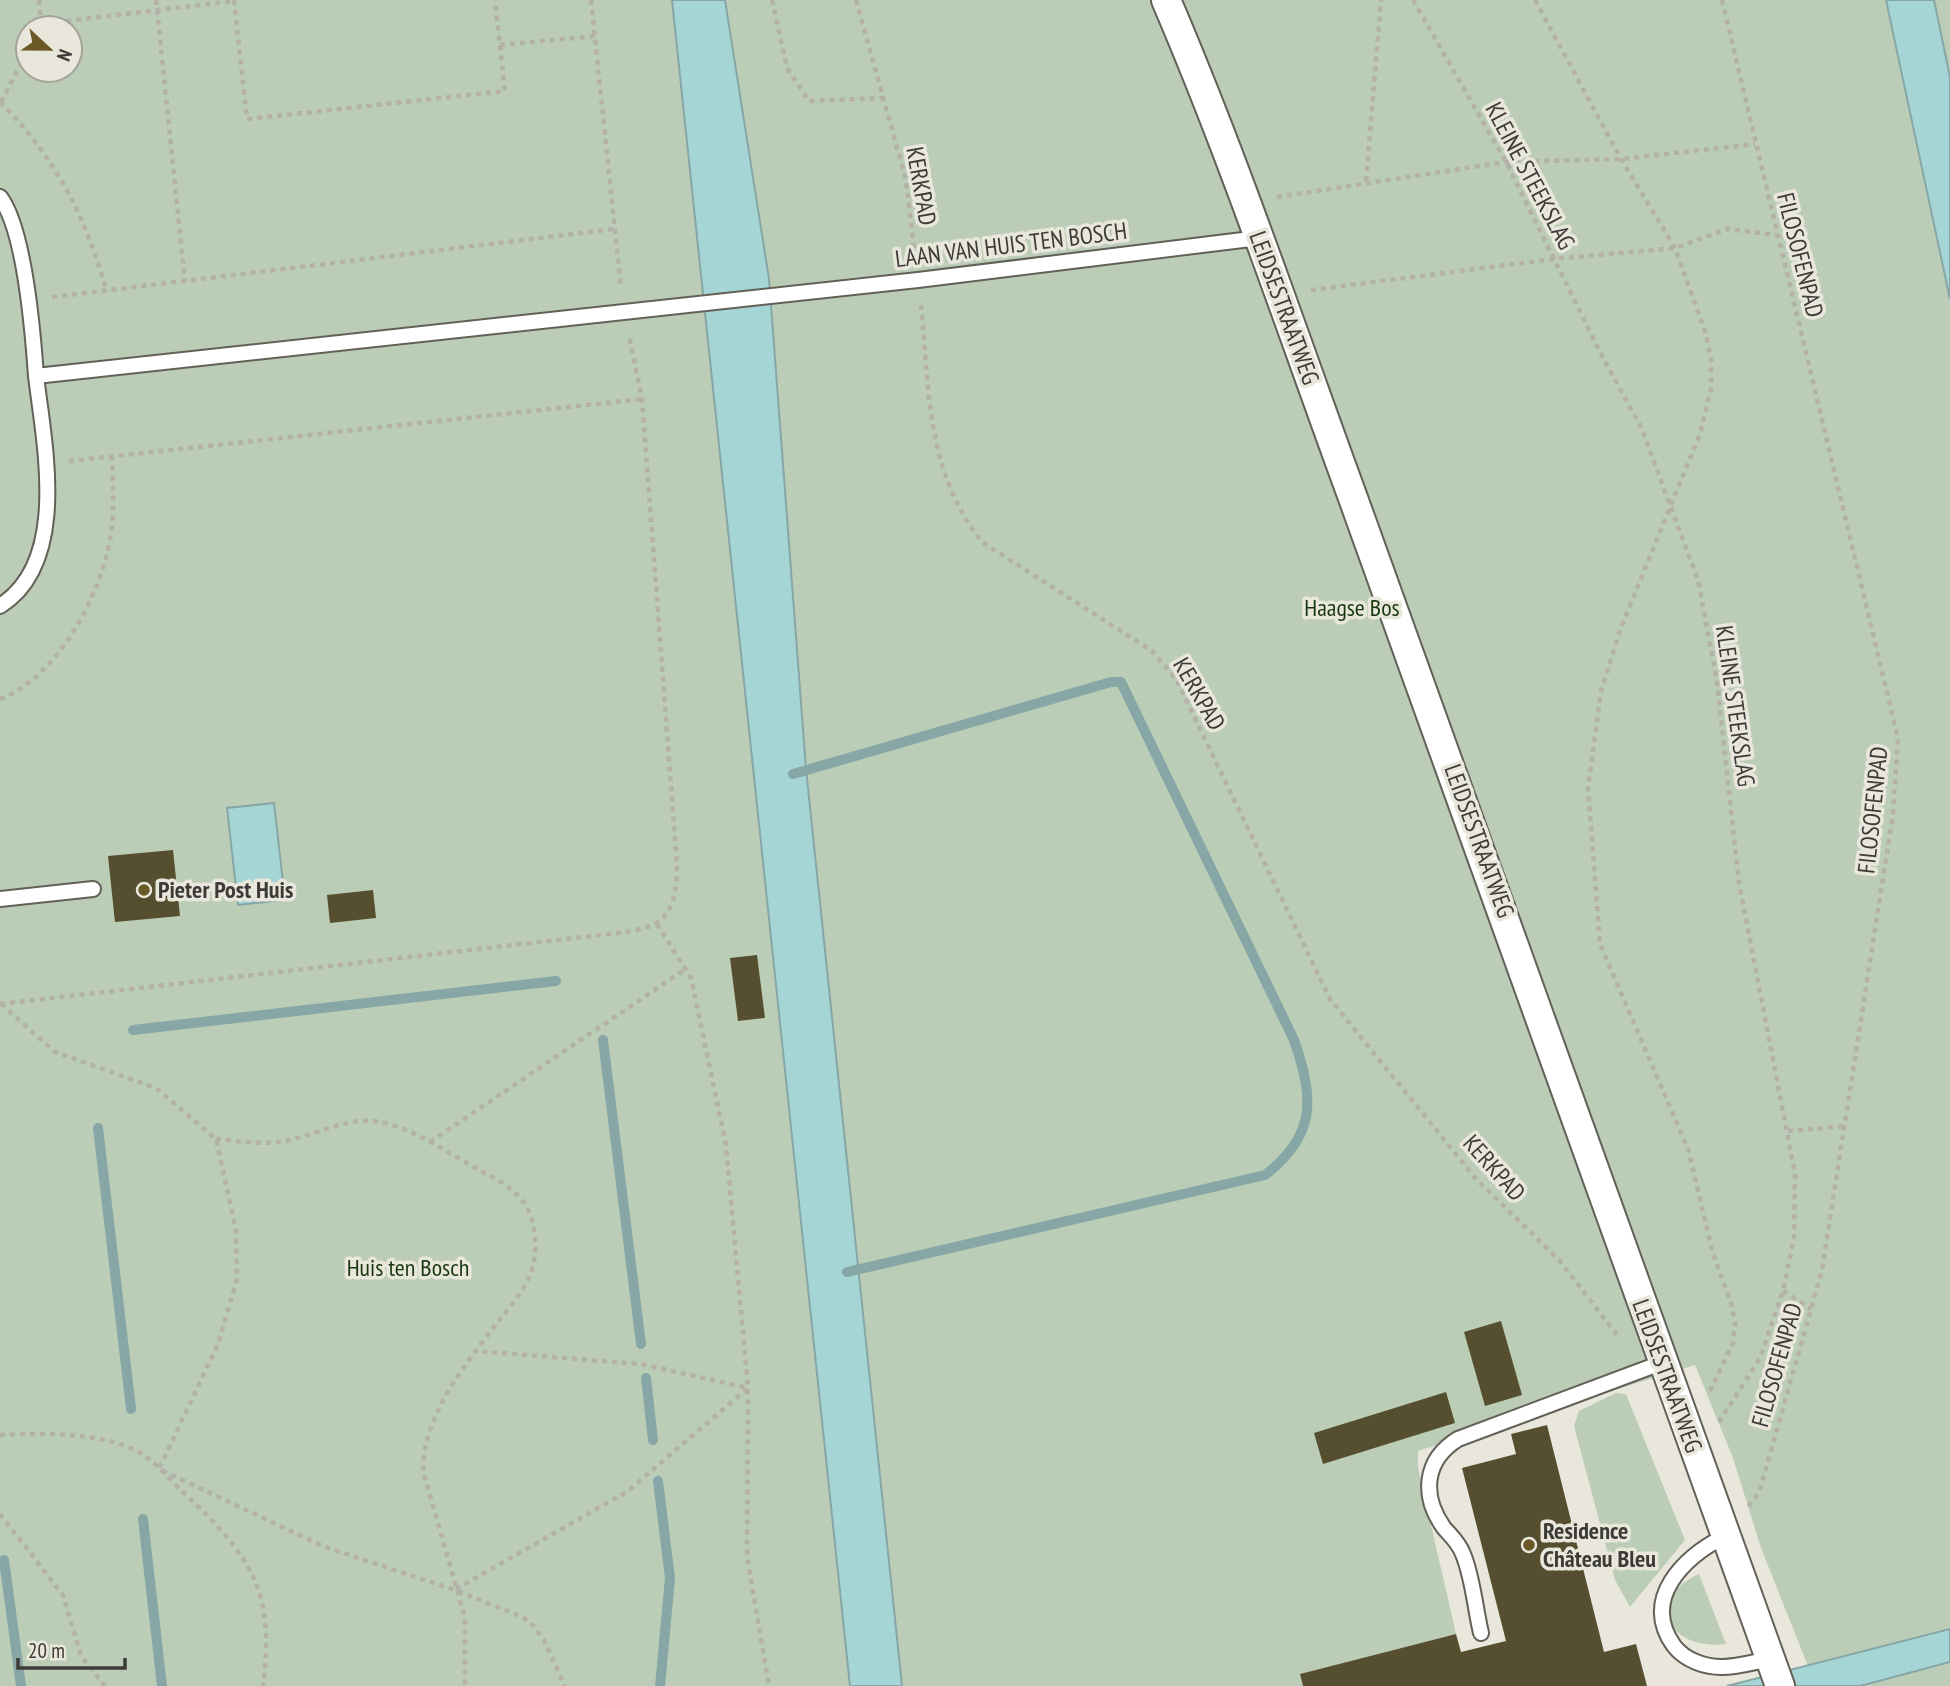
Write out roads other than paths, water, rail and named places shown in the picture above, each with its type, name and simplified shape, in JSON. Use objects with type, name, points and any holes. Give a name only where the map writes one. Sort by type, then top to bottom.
[{"type":"street","name":"LEIDSESTRAATWEG","points":[[1166,0],[1281,294],[1319,406],[1494,883],[1661,1363],[1780,1686]]},
{"type":"lane","points":[[0,197],[12,225],[30,299],[48,489],[44,539],[30,573],[0,606]]},
{"type":"lane","name":"LAAN VAN HUIS TEN BOSCH","points":[[36,376],[624,313],[1259,239]]},
{"type":"lane","points":[[0,899],[93,889]]},
{"type":"lane","points":[[1481,1633],[1463,1553],[1443,1526],[1429,1485],[1431,1466],[1443,1448],[1458,1439],[1661,1363]]},
{"type":"lane","points":[[1725,1536],[1689,1558],[1669,1584],[1661,1603],[1667,1636],[1679,1653],[1697,1662],[1720,1667],[1770,1659]]},
{"type":"water","points":[[672,0],[725,0],[769,279],[806,769],[902,1686],[850,1686]]},
{"type":"water","points":[[1886,0],[1934,0],[1950,77],[1950,299]]},
{"type":"water","points":[[274,803],[285,900],[238,905],[227,808]]},
{"type":"water","points":[[1950,1629],[1950,1662],[1860,1686],[1727,1686]]},
{"type":"waterway","points":[[793,774],[1111,682],[1121,682],[1294,1040],[1301,1061],[1307,1098],[1307,1114],[1294,1145],[1265,1175],[847,1272]]},
{"type":"waterway","points":[[133,1030],[556,981]]},
{"type":"waterway","points":[[603,1040],[641,1344]]},
{"type":"waterway","points":[[98,1128],[131,1409]]},
{"type":"waterway","points":[[646,1378],[653,1440]]},
{"type":"waterway","points":[[658,1481],[670,1578],[660,1686]]},
{"type":"waterway","points":[[143,1519],[162,1686]]},
{"type":"waterway","points":[[4,1560],[21,1686]]},
{"type":"place","name":"Pieter Post Huis","points":[[144,890]]},
{"type":"place","name":"Residence Château Bleu","points":[[1529,1545]]},
{"type":"park label","name":"Haagse Bos","points":[[1352,608]]},
{"type":"park label","name":"Huis ten Bosch","points":[[408,1268]]}]
